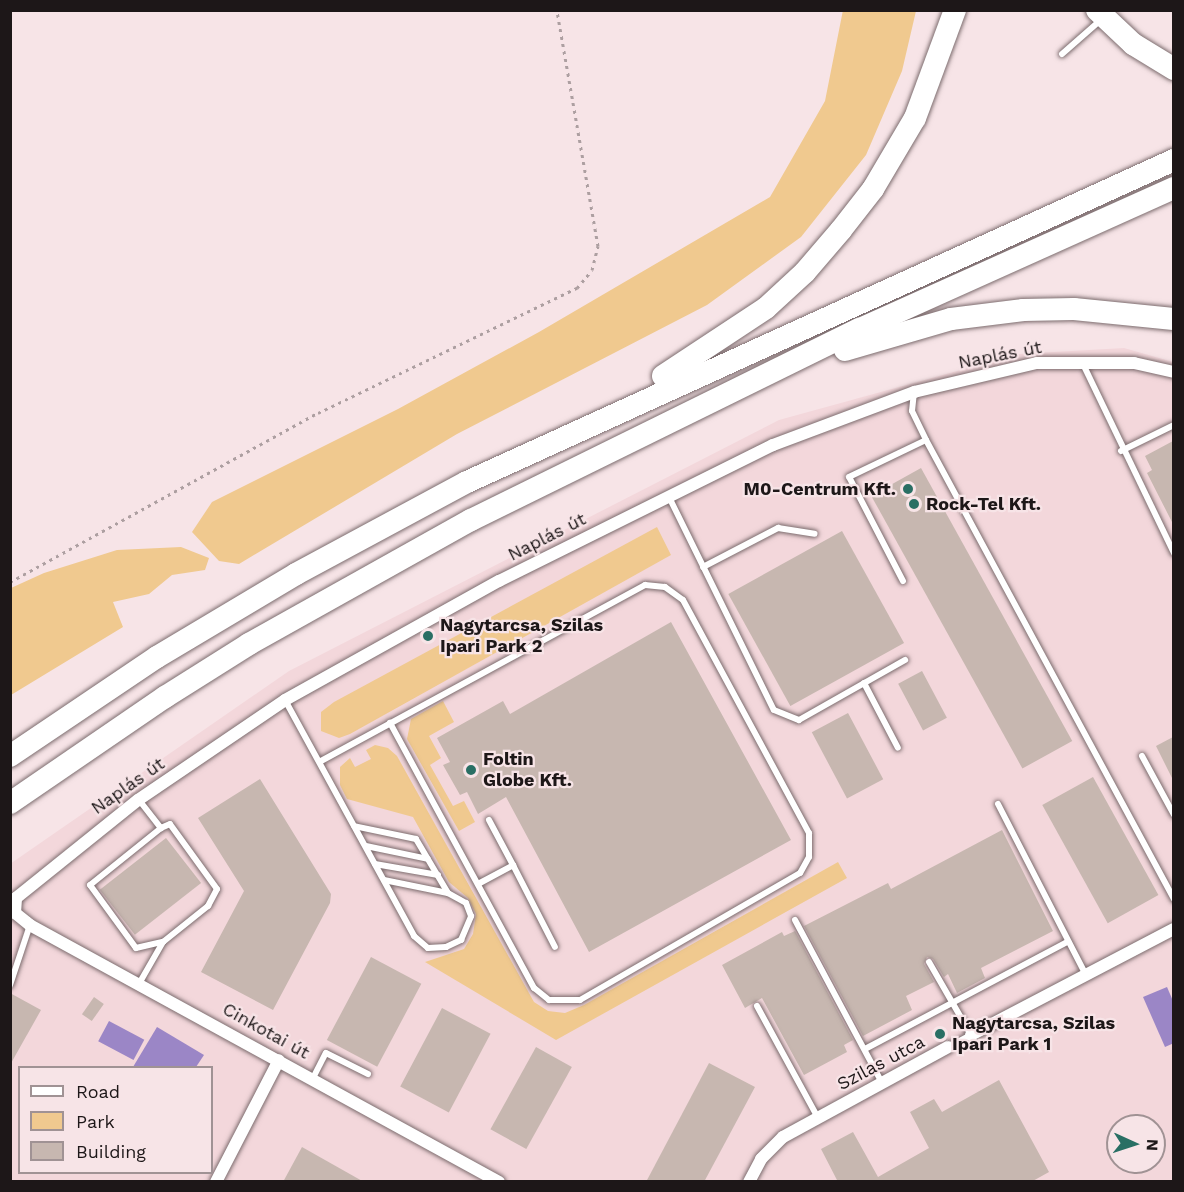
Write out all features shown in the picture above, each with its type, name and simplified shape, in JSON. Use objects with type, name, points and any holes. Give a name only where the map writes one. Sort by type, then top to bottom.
[{"type":"highway","points":[[622,409],[655,381],[714,346],[766,308],[841,230],[873,189],[915,118],[955,10]]},
{"type":"highway","points":[[1104,13],[1133,44],[1173,69]]},
{"type":"highway","points":[[10,756],[157,657],[296,574],[467,482],[622,409],[1173,160]]},
{"type":"highway","points":[[10,803],[165,697],[333,596],[471,520],[786,366],[1173,188]]},
{"type":"highway","points":[[786,366],[951,319],[1023,310],[1074,309],[1173,319]]},
{"type":"street","name":"Naplás út","points":[[13,908],[16,898],[65,856],[138,800],[285,700],[499,581],[773,445],[914,392],[1038,363],[1134,363],[1173,372]]},
{"type":"street","name":"Cinkotai út","points":[[13,908],[30,925],[140,982],[499,1182]]},
{"type":"street","name":"Szilas utca","points":[[971,1035],[1085,973],[1173,929]]},
{"type":"street","name":"Szilas utca","points":[[749,1182],[761,1159],[783,1137],[948,1047]]},
{"type":"street","points":[[216,1182],[279,1060]]},
{"type":"lane","points":[[1062,54],[1104,13]]},
{"type":"lane","points":[[1081,362],[1121,451],[1173,553]]},
{"type":"lane","points":[[914,392],[912,411],[926,440],[1173,899]]},
{"type":"lane","points":[[1121,451],[1173,425]]},
{"type":"lane","points":[[903,581],[849,477],[926,440]]},
{"type":"lane","points":[[669,496],[774,710],[799,720],[905,660]]},
{"type":"lane","points":[[703,567],[778,528],[815,534]]},
{"type":"lane","points":[[321,761],[390,723],[645,585],[665,587],[683,600],[809,833],[809,857],[800,873],[580,1000],[565,1002],[549,1000],[534,988],[390,723]]},
{"type":"lane","points":[[864,683],[898,748]]},
{"type":"lane","points":[[285,700],[321,761],[354,826],[414,936],[428,948],[454,944],[468,929],[471,916],[466,903],[448,892],[384,880]]},
{"type":"lane","points":[[1142,756],[1173,815]]},
{"type":"lane","points":[[138,800],[161,828]]},
{"type":"lane","points":[[998,804],[1067,942],[1085,973]]},
{"type":"lane","points":[[489,820],[555,946]]},
{"type":"lane","points":[[140,982],[163,942],[208,906],[217,889],[170,824],[161,828],[90,885],[136,948],[163,942]]},
{"type":"lane","points":[[354,826],[416,839],[448,892]]},
{"type":"lane","points":[[366,846],[428,859]]},
{"type":"lane","points":[[375,864],[438,875]]},
{"type":"lane","points":[[477,884],[513,865]]},
{"type":"lane","points":[[795,920],[882,1083]]},
{"type":"lane","points":[[10,986],[30,925]]},
{"type":"lane","points":[[864,1049],[1067,942]]},
{"type":"lane","points":[[929,962],[971,1035]]},
{"type":"lane","points":[[756,1006],[819,1118]]},
{"type":"lane","name":"Szilas utca","points":[[948,1047],[971,1035]]},
{"type":"lane","points":[[313,1078],[327,1053],[368,1074]]},
{"type":"path","points":[[10,582],[318,413],[577,288],[591,270],[598,246],[557,10]]},
{"type":"shaded area","points":[[1124,348],[1173,362],[1173,1181],[11,1181],[10,864],[289,671],[779,420],[1019,354]]},
{"type":"shaded area","points":[[1167,987],[1173,1001],[1174,1043],[1165,1047],[1143,997]]},
{"type":"shaded area","points":[[109,1021],[144,1040],[134,1060],[98,1041]]},
{"type":"shaded area","points":[[157,1027],[204,1055],[197,1066],[134,1066]]},
{"type":"green space","points":[[843,10],[916,11],[902,71],[866,155],[801,237],[707,305],[457,434],[239,564],[219,561],[192,532],[212,502],[398,409],[539,332],[770,197],[825,101]]},
{"type":"green space","points":[[657,527],[671,555],[350,734],[339,738],[321,731],[321,712],[334,702]]},
{"type":"green space","points":[[181,547],[209,558],[205,570],[172,575],[149,594],[113,602],[123,627],[11,695],[11,588],[44,573],[117,550]]},
{"type":"green space","points":[[443,701],[454,722],[429,736],[441,758],[430,765],[453,806],[464,801],[475,822],[459,831],[407,739],[411,719]]},
{"type":"green space","points":[[375,745],[388,748],[397,756],[534,1002],[548,1011],[565,1013],[584,1005],[838,862],[847,878],[556,1040],[425,962],[464,949],[473,934],[476,914],[468,898],[449,882],[413,817],[347,799],[340,785],[340,767],[350,758],[355,767],[371,759],[366,750]]},
{"type":"building","points":[[1173,441],[1173,524],[1147,473],[1152,470],[1145,456]]},
{"type":"building","points":[[921,468],[1072,741],[1022,769],[871,496]]},
{"type":"building","points":[[842,531],[904,643],[790,706],[728,594]]},
{"type":"building","points":[[671,622],[791,840],[589,952],[506,797],[478,814],[467,792],[460,795],[443,765],[450,762],[437,738],[503,701],[510,714]]},
{"type":"building","points":[[922,671],[947,718],[923,730],[898,684]]},
{"type":"building","points":[[848,713],[883,779],[847,798],[812,732]]},
{"type":"building","points":[[1173,737],[1173,780],[1156,746]]},
{"type":"building","points":[[1093,777],[1158,895],[1108,923],[1042,805]]},
{"type":"building","points":[[260,779],[331,894],[330,903],[273,1010],[201,972],[244,891],[198,818]]},
{"type":"building","points":[[1002,830],[1053,931],[981,968],[985,978],[957,993],[948,974],[944,977],[933,959],[927,957],[924,964],[934,982],[906,996],[912,1010],[863,1036],[804,926],[888,883],[891,889]]},
{"type":"building","points":[[166,838],[201,883],[135,935],[100,890]]},
{"type":"building","points":[[795,931],[853,1040],[844,1045],[847,1052],[804,1075],[762,998],[745,1008],[722,965],[782,932],[784,936]]},
{"type":"building","points":[[371,957],[421,984],[377,1067],[327,1040]]},
{"type":"building","points":[[10,993],[41,1010],[10,1065]]},
{"type":"building","points":[[94,997],[104,1004],[92,1021],[82,1014]]},
{"type":"building","points":[[442,1008],[491,1034],[449,1112],[400,1087]]},
{"type":"building","points":[[536,1047],[572,1067],[526,1149],[490,1129]]},
{"type":"building","points":[[709,1063],[755,1087],[704,1182],[646,1182]]},
{"type":"building","points":[[999,1080],[1049,1172],[1031,1182],[838,1182],[821,1149],[853,1132],[878,1177],[929,1148],[910,1112],[934,1099],[942,1112]]},
{"type":"building","points":[[302,1147],[364,1182],[283,1182]]},
{"type":"place","name":"M0-Centrum Kft.","points":[[908,489]]},
{"type":"place","name":"Rock-Tel Kft.","points":[[914,504]]},
{"type":"place","name":"Nagytarcsa, Szilas Ipari Park 2","points":[[428,636]]},
{"type":"place","name":"Foltin Globe Kft.","points":[[471,770]]},
{"type":"place","name":"Nagytarcsa, Szilas Ipari Park 1","points":[[940,1034]]}]
